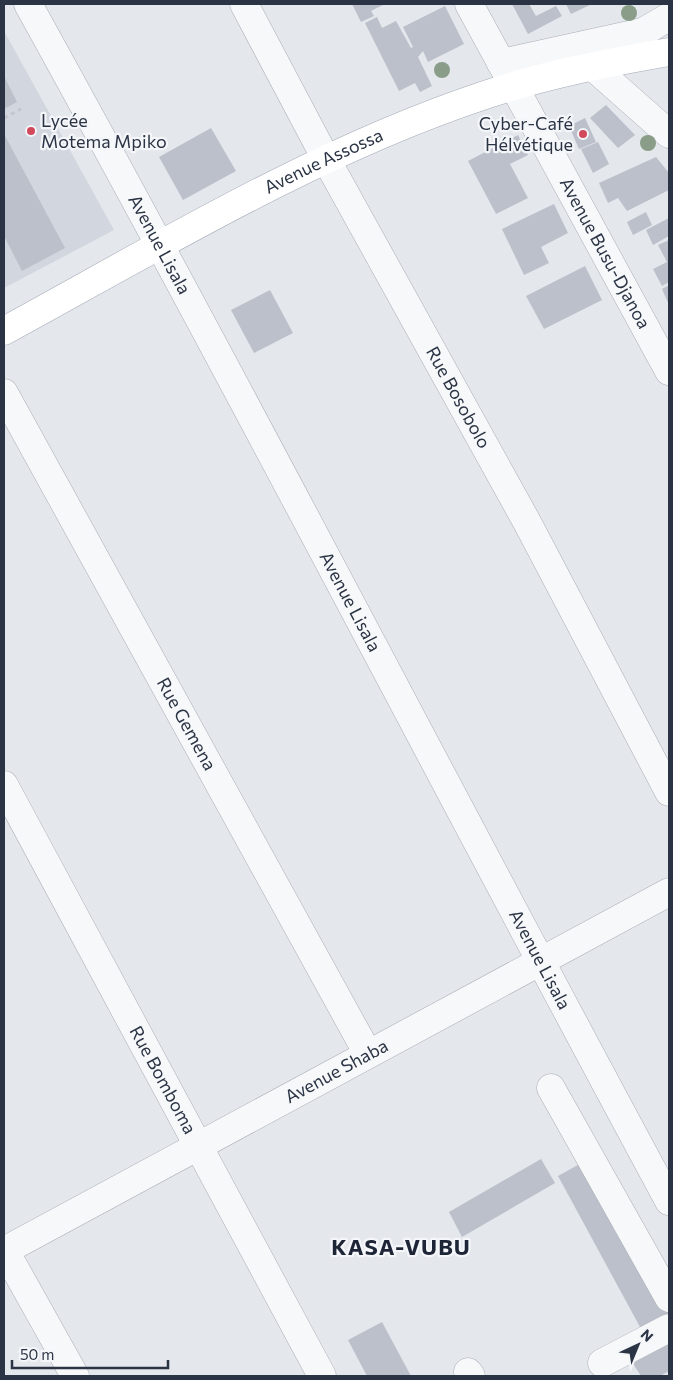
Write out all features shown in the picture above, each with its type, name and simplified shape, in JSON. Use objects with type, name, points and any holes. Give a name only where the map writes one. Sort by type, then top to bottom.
[{"type":"main road","name":"Avenue Assossa","points":[[4,331],[326,159],[408,123],[507,75],[592,66],[669,52]]},
{"type":"street","name":"Avenue Lisala","points":[[28,4],[162,245],[539,960],[669,1201]]},
{"type":"street","name":"Rue Bosobolo","points":[[244,4],[326,159],[528,524],[669,792]]},
{"type":"street","name":"Avenue Busu-Djanoa","points":[[469,4],[669,371]]},
{"type":"street","points":[[507,75],[643,32],[669,17]]},
{"type":"street","points":[[592,66],[669,134]]},
{"type":"street","name":"Rue Gemena","points":[[4,393],[368,1054]]},
{"type":"street","name":"Rue Bomboma","points":[[4,785],[322,1376]]},
{"type":"street","name":"Avenue Shaba","points":[[4,1250],[539,960],[669,892]]},
{"type":"street","points":[[551,1088],[669,1298]]},
{"type":"street","points":[[4,1250],[75,1376]]},
{"type":"street","points":[[602,1363],[669,1328]]},
{"type":"path","points":[[4,118],[21,109]]},
{"type":"shaded area","name":"Lycée Motema Mpiko","points":[[4,31],[114,230],[4,288]]},
{"type":"building","points":[[352,4],[385,4],[371,11],[374,16],[361,22]]},
{"type":"building","points":[[512,4],[529,4],[536,16],[556,6],[562,16],[528,34]]},
{"type":"building","points":[[566,4],[592,4],[571,14]]},
{"type":"building","points":[[445,6],[464,44],[428,62],[423,51],[418,57],[432,86],[420,92],[415,83],[399,91],[365,23],[377,17],[382,28],[396,21],[411,48],[413,47],[403,27]]},
{"type":"building","points":[[4,76],[17,102],[4,109]]},
{"type":"building","points":[[606,105],[635,135],[618,148],[590,118]]},
{"type":"building","name":"Cyber-Café Hélvétique","points":[[585,118],[596,142],[579,149],[569,126]]},
{"type":"building","points":[[211,128],[236,171],[183,200],[159,157]]},
{"type":"building","points":[[4,134],[65,248],[22,271],[4,236]]},
{"type":"building","points":[[518,135],[528,155],[510,164],[528,198],[496,214],[468,161]]},
{"type":"building","points":[[598,142],[609,164],[593,173],[581,149]]},
{"type":"building","points":[[656,157],[669,173],[669,190],[627,211],[618,198],[608,203],[599,183]]},
{"type":"building","points":[[554,204],[568,233],[541,247],[549,263],[524,275],[502,229]]},
{"type":"building","points":[[646,212],[652,225],[633,235],[627,222]]},
{"type":"building","points":[[669,218],[669,236],[653,245],[646,230]]},
{"type":"building","points":[[669,240],[669,282],[662,286],[653,269],[667,262],[658,245]]},
{"type":"building","points":[[585,266],[602,300],[544,329],[526,296]]},
{"type":"building","points":[[669,285],[669,305],[662,289]]},
{"type":"building","points":[[270,290],[293,333],[254,353],[231,310]]},
{"type":"building","points":[[541,1159],[555,1183],[462,1237],[449,1212]]},
{"type":"building","points":[[585,1161],[669,1315],[646,1338],[558,1176]]},
{"type":"building","points":[[382,1322],[411,1376],[367,1376],[348,1340]]},
{"type":"building","points":[[669,1334],[669,1371],[660,1376],[641,1376],[630,1359]]},
{"type":"place","name":"Lycée Motema Mpiko","points":[[31,131]]},
{"type":"place","name":"Cyber-Café Hélvétique","points":[[583,134]]},
{"type":"district","name":"KASA-VUBU","points":[[401,1247]]}]
